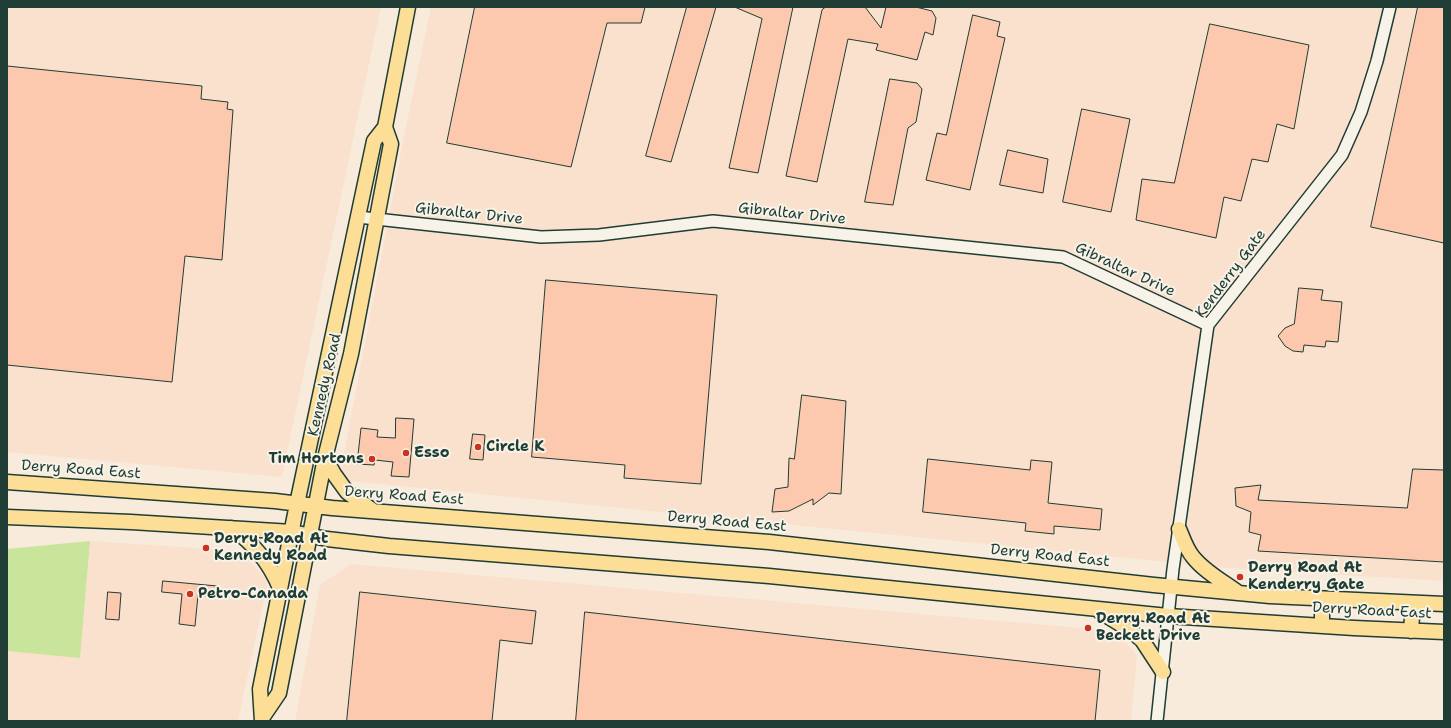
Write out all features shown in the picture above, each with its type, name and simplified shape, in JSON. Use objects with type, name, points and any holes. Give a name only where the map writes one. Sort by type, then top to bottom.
[{"type":"main road","name":"Kennedy Road","points":[[262,720],[260,689],[297,504],[374,141],[385,126],[408,7]]},
{"type":"main road","name":"Kennedy Road","points":[[262,720],[279,693],[325,458],[351,354],[391,144],[385,126]]},
{"type":"main road","points":[[325,458],[347,492],[372,510]]},
{"type":"main road","name":"Derry Road East","points":[[7,482],[275,501],[316,506],[769,542],[1154,585],[1270,596],[1444,604]]},
{"type":"main road","name":"Derry Road East","points":[[7,517],[292,532],[309,536],[389,546],[769,576],[1168,616],[1444,632]]},
{"type":"main road","points":[[231,528],[252,544],[261,554],[275,575],[280,588]]},
{"type":"main road","points":[[1179,529],[1185,545],[1193,557],[1219,579],[1238,592]]},
{"type":"main road","points":[[1322,599],[1322,626]]},
{"type":"main road","points":[[1412,631],[1413,603]]},
{"type":"main road","points":[[1095,608],[1130,630],[1142,640],[1163,672]]},
{"type":"street","name":"Kenderry Gate","points":[[1158,721],[1171,586],[1208,325],[1342,155],[1364,105],[1377,61],[1390,7]]},
{"type":"street","name":"Gibraltar Drive","points":[[358,217],[541,237],[599,235],[713,221],[1063,258],[1208,325]]},
{"type":"shaded area","points":[[7,7],[381,7],[282,477],[7,452]]},
{"type":"shaded area","points":[[431,7],[1444,7],[1444,581],[1227,568],[339,480],[404,136]]},
{"type":"shaded area","points":[[90,541],[240,551],[268,581],[238,721],[7,721],[7,643],[80,658]]},
{"type":"shaded area","points":[[351,564],[1115,631],[1137,655],[1131,721],[295,721],[320,585]]},
{"type":"green space","points":[[90,541],[80,658],[7,651],[7,549]]},
{"type":"building","points":[[475,7],[645,7],[641,23],[607,23],[571,167],[447,143]]},
{"type":"building","points":[[687,7],[716,7],[671,162],[646,156]]},
{"type":"building","points":[[735,7],[793,7],[758,173],[729,168],[762,19]]},
{"type":"building","points":[[826,7],[865,7],[881,28],[886,7],[916,7],[932,11],[936,18],[933,35],[925,32],[917,60],[876,50],[878,44],[848,39],[817,182],[786,176],[822,10]]},
{"type":"building","points":[[1418,7],[1444,7],[1444,243],[1371,227]]},
{"type":"building","points":[[973,15],[1000,22],[997,36],[1005,38],[970,190],[926,180],[937,133],[946,135]]},
{"type":"building","points":[[1210,24],[1309,45],[1294,129],[1277,124],[1268,162],[1252,159],[1241,201],[1224,197],[1216,238],[1136,220],[1142,179],[1174,183]]},
{"type":"building","points":[[7,66],[202,86],[201,99],[228,102],[227,109],[233,110],[222,260],[185,256],[172,382],[7,365]]},
{"type":"building","points":[[890,79],[917,83],[922,89],[916,122],[908,128],[893,205],[865,202]]},
{"type":"building","points":[[1082,109],[1130,119],[1111,212],[1063,202]]},
{"type":"building","points":[[1008,150],[1048,159],[1043,193],[1000,185]]},
{"type":"building","points":[[546,280],[717,295],[701,484],[624,478],[625,465],[532,457]]},
{"type":"building","points":[[1299,288],[1323,290],[1321,300],[1342,302],[1338,342],[1326,341],[1325,347],[1304,345],[1303,352],[1293,351],[1285,346],[1278,336],[1285,328],[1294,324]]},
{"type":"building","points":[[802,395],[846,401],[841,494],[829,493],[813,505],[813,499],[789,511],[772,512],[775,489],[788,487],[789,458],[794,459]]},
{"type":"building","points":[[396,418],[414,419],[409,477],[391,476],[393,462],[375,460],[374,465],[357,464],[361,428],[378,430],[377,437],[395,438]]},
{"type":"building","name":"Circle K","points":[[473,434],[485,435],[483,460],[470,459]]},
{"type":"building","points":[[928,459],[1030,470],[1031,460],[1052,462],[1048,503],[1102,509],[1100,530],[1054,526],[1054,534],[1025,531],[1026,523],[923,512]]},
{"type":"building","points":[[1413,469],[1444,470],[1444,562],[1258,551],[1261,535],[1249,532],[1251,512],[1236,506],[1235,488],[1261,485],[1258,500],[1407,508]]},
{"type":"building","points":[[163,581],[217,586],[216,597],[198,595],[195,626],[179,624],[182,594],[162,592]]},
{"type":"building","points":[[108,592],[121,593],[119,620],[106,619]]},
{"type":"building","points":[[360,592],[536,611],[532,644],[500,640],[492,721],[347,721]]},
{"type":"building","points":[[585,612],[1100,670],[1095,721],[576,721]]},
{"type":"place","name":"Circle K","points":[[478,447]]},
{"type":"place","name":"Esso","points":[[406,453]]},
{"type":"place","name":"Tim Hortons","points":[[372,459]]},
{"type":"place","name":"Derry Road At Kennedy Road","points":[[206,548]]},
{"type":"place","name":"Derry Road At Kenderry Gate","points":[[1240,577]]},
{"type":"place","name":"Petro-Canada","points":[[190,594]]},
{"type":"place","name":"Derry Road At Beckett Drive","points":[[1088,628]]}]
